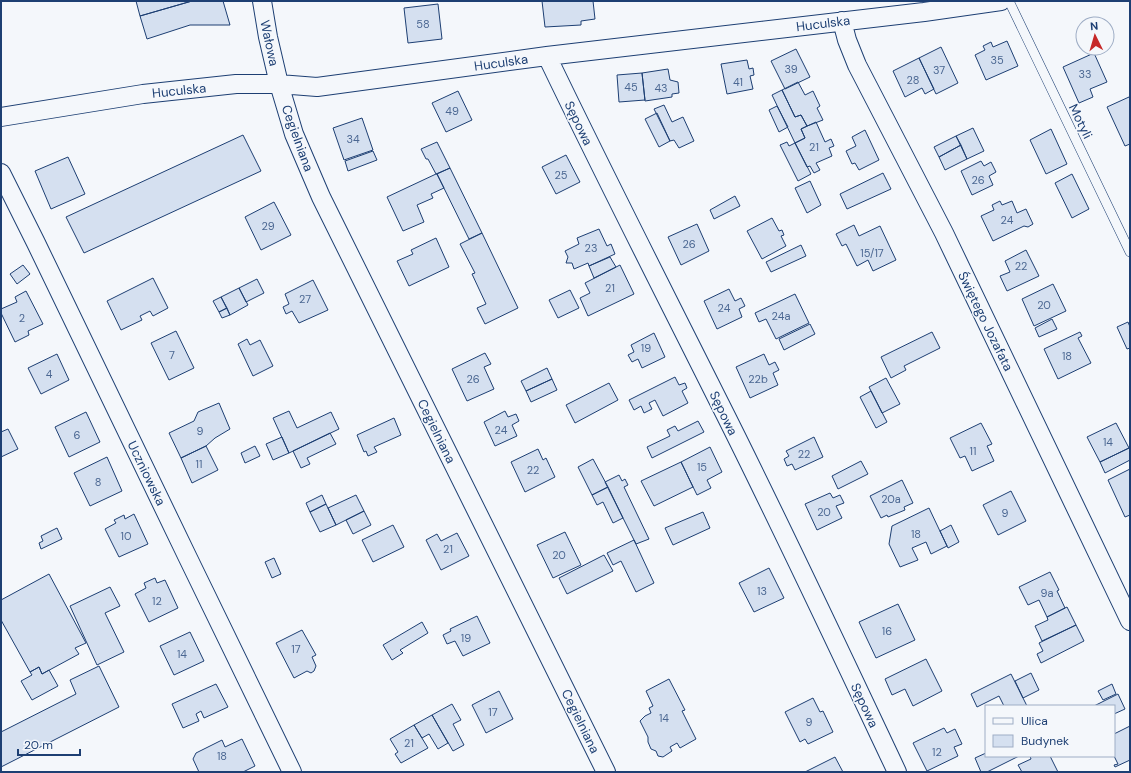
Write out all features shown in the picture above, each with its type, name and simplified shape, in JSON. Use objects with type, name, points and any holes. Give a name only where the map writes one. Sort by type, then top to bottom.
[{"type":"street","name":"Wałowa","points":[[262,1],[268,37],[279,84]]},
{"type":"street","name":"Huculska","points":[[1,117],[143,94],[236,84],[279,84],[317,87],[547,56],[1001,1]]},
{"type":"street","name":"Świętego Jozafata","points":[[842,21],[847,40],[857,65],[944,233],[1130,621]]},
{"type":"street","name":"Sępowa","points":[[547,56],[814,596],[897,772]]},
{"type":"street","name":"Cegielniana","points":[[279,84],[294,134],[321,197],[606,772]]},
{"type":"street","name":"Uczniowska","points":[[1,173],[292,772]]},
{"type":"lane","name":"Motyli","points":[[1009,1],[1130,252]]},
{"type":"building","points":[[136,1],[192,1],[140,16]]},
{"type":"building","points":[[192,1],[223,1],[230,25],[190,25],[147,39],[140,16]]},
{"type":"building","points":[[542,1],[593,1],[595,19],[581,21],[581,25],[545,27]]},
{"type":"building","points":[[438,4],[442,39],[408,43],[404,8]]},
{"type":"building","points":[[1007,41],[1018,66],[986,80],[975,55],[985,50],[983,46],[991,42],[993,47]]},
{"type":"building","points":[[941,47],[958,83],[936,94],[919,58]]},
{"type":"building","points":[[796,49],[810,77],[785,89],[771,61]]},
{"type":"building","points":[[1087,56],[1095,56],[1107,82],[1090,89],[1093,97],[1079,103],[1063,67]]},
{"type":"building","points":[[919,58],[934,89],[925,94],[922,88],[905,97],[893,71]]},
{"type":"building","points":[[747,60],[749,69],[753,68],[754,75],[750,76],[753,89],[727,94],[721,64]]},
{"type":"building","points":[[668,69],[670,80],[678,82],[679,93],[672,94],[672,97],[645,101],[642,73]]},
{"type":"building","points":[[642,73],[645,100],[619,102],[617,75]]},
{"type":"building","points":[[798,82],[805,95],[813,91],[820,106],[817,108],[823,120],[807,126],[801,115],[795,117],[782,90]]},
{"type":"building","points":[[782,90],[795,117],[801,115],[807,126],[801,129],[805,138],[795,143],[772,95]]},
{"type":"building","points":[[458,91],[472,120],[446,132],[432,103]]},
{"type":"building","points":[[1129,97],[1130,144],[1125,146],[1107,107]]},
{"type":"building","points":[[664,105],[672,122],[683,117],[694,141],[679,148],[674,140],[670,141],[654,109]]},
{"type":"building","points":[[777,106],[788,127],[779,132],[769,110]]},
{"type":"building","points":[[657,113],[670,141],[659,147],[645,119]]},
{"type":"building","points":[[362,118],[373,150],[344,160],[333,128]]},
{"type":"building","points":[[816,122],[825,142],[831,139],[834,146],[829,148],[832,156],[816,163],[820,170],[814,173],[810,166],[807,167],[795,143],[805,138],[801,129]]},
{"type":"building","points":[[973,128],[984,151],[967,159],[956,136]]},
{"type":"building","points":[[1051,129],[1067,164],[1046,174],[1030,140]]},
{"type":"building","points":[[865,130],[879,160],[859,170],[855,163],[852,164],[846,151],[856,146],[852,137]]},
{"type":"building","points":[[243,135],[261,171],[84,253],[66,217]]},
{"type":"building","points":[[956,136],[961,145],[939,157],[934,147]]},
{"type":"building","points":[[437,142],[450,168],[436,174],[421,149]]},
{"type":"building","points":[[787,142],[789,146],[795,143],[811,174],[798,181],[780,145]]},
{"type":"building","points":[[961,145],[967,159],[945,170],[939,157]]},
{"type":"building","points":[[373,151],[377,160],[348,171],[345,161]]},
{"type":"building","points":[[566,155],[580,182],[556,194],[542,167]]},
{"type":"building","points":[[68,157],[85,194],[51,209],[35,171]]},
{"type":"building","points":[[981,161],[984,166],[991,162],[996,172],[989,176],[993,185],[972,195],[961,171]]},
{"type":"building","points":[[450,168],[482,233],[469,239],[437,174]]},
{"type":"building","points":[[883,173],[891,189],[847,209],[840,194]]},
{"type":"building","points":[[436,174],[444,188],[431,194],[433,198],[417,205],[424,222],[403,231],[387,197]]},
{"type":"building","points":[[1072,174],[1089,209],[1072,218],[1055,183]]},
{"type":"building","points":[[810,181],[821,205],[807,213],[795,188]]},
{"type":"building","points":[[735,196],[740,206],[714,219],[710,210]]},
{"type":"building","points":[[1000,201],[1002,205],[1012,201],[1017,213],[1026,209],[1033,224],[1028,227],[1024,226],[993,241],[981,216],[994,210],[992,205]]},
{"type":"building","points":[[274,202],[291,235],[261,250],[245,217]]},
{"type":"building","points":[[772,218],[779,231],[782,230],[784,235],[781,236],[786,246],[762,259],[747,231]]},
{"type":"building","points":[[697,224],[709,251],[681,265],[668,237]]},
{"type":"building","points":[[854,225],[859,236],[880,226],[896,260],[873,271],[868,260],[857,266],[846,244],[842,246],[836,234]]},
{"type":"building","points":[[599,229],[607,246],[611,244],[615,254],[589,266],[588,263],[574,269],[572,263],[566,263],[568,257],[565,251],[579,244],[577,238]]},
{"type":"building","points":[[482,233],[518,308],[485,324],[477,308],[486,304],[472,274],[475,273],[460,244]]},
{"type":"building","points":[[436,238],[449,267],[409,286],[397,261],[413,254],[411,250]]},
{"type":"building","points":[[801,245],[806,256],[771,272],[766,262]]},
{"type":"building","points":[[1026,250],[1039,276],[1007,291],[1000,276],[1010,272],[1005,261]]},
{"type":"building","points":[[610,257],[616,267],[594,278],[589,266]]},
{"type":"building","points":[[23,265],[30,274],[17,284],[10,274]]},
{"type":"building","points":[[620,265],[634,294],[588,316],[580,298],[590,293],[585,283]]},
{"type":"building","points":[[153,278],[168,308],[153,316],[150,311],[140,316],[142,320],[121,330],[107,301]]},
{"type":"building","points":[[257,279],[264,293],[246,302],[239,288]]},
{"type":"building","points":[[313,280],[328,310],[299,323],[292,311],[286,314],[283,307],[289,304],[285,294]]},
{"type":"building","points":[[1053,284],[1066,311],[1034,326],[1022,299]]},
{"type":"building","points":[[239,288],[248,305],[230,315],[221,297]]},
{"type":"building","points":[[729,289],[735,301],[741,298],[745,306],[739,309],[742,317],[717,329],[704,301]]},
{"type":"building","points":[[570,290],[579,308],[558,318],[549,300]]},
{"type":"building","points":[[26,291],[43,324],[28,331],[29,335],[15,342],[1,313],[1,309],[17,302],[15,297]]},
{"type":"building","points":[[795,294],[809,323],[776,339],[766,319],[759,322],[755,313]]},
{"type":"building","points":[[221,297],[227,308],[219,312],[213,301]]},
{"type":"building","points":[[227,308],[230,315],[222,318],[219,312]]},
{"type":"building","points":[[1052,319],[1057,329],[1039,337],[1035,328]]},
{"type":"building","points":[[1128,322],[1130,327],[1130,348],[1127,349],[1117,327]]},
{"type":"building","points":[[810,324],[815,334],[784,350],[779,339]]},
{"type":"building","points":[[176,331],[194,368],[169,380],[151,343]]},
{"type":"building","points":[[932,332],[940,348],[904,366],[906,370],[891,378],[881,357]]},
{"type":"building","points":[[1080,332],[1082,336],[1078,338],[1091,363],[1058,379],[1044,349]]},
{"type":"building","points":[[654,333],[665,357],[642,368],[638,359],[632,362],[628,355],[634,352],[631,345]]},
{"type":"building","points":[[247,339],[250,345],[260,340],[273,366],[253,376],[238,344]]},
{"type":"building","points":[[485,353],[491,364],[484,367],[494,389],[467,401],[452,369]]},
{"type":"building","points":[[57,354],[69,380],[41,394],[28,368]]},
{"type":"building","points":[[764,354],[769,365],[775,362],[779,370],[773,373],[778,385],[750,398],[736,367]]},
{"type":"building","points":[[547,368],[552,379],[526,391],[521,381]]},
{"type":"building","points":[[675,377],[679,385],[685,383],[687,388],[682,391],[688,403],[663,416],[655,400],[649,403],[652,409],[644,413],[641,406],[634,410],[629,400]]},
{"type":"building","points":[[886,378],[900,404],[882,413],[869,387]]},
{"type":"building","points":[[552,379],[557,390],[531,402],[526,391]]},
{"type":"building","points":[[609,383],[618,400],[575,423],[566,405]]},
{"type":"building","points":[[871,391],[887,422],[876,428],[860,397]]},
{"type":"building","points":[[219,403],[230,429],[215,438],[206,446],[181,458],[169,433],[194,421],[198,412]]},
{"type":"building","points":[[289,411],[297,428],[331,412],[339,429],[289,453],[273,418]]},
{"type":"building","points":[[505,411],[508,417],[516,414],[519,421],[512,425],[517,436],[495,446],[484,422]]},
{"type":"building","points":[[86,412],[100,442],[69,457],[55,427]]},
{"type":"building","points":[[394,418],[401,435],[374,447],[377,452],[368,456],[366,451],[364,452],[357,435]]},
{"type":"building","points":[[698,421],[704,432],[652,458],[647,447],[670,436],[667,430],[675,426],[678,431]]},
{"type":"building","points":[[981,423],[992,444],[987,446],[994,461],[972,471],[965,456],[960,458],[950,438]]},
{"type":"building","points":[[1116,423],[1129,448],[1100,462],[1087,437]]},
{"type":"building","points":[[8,429],[18,449],[1,457],[1,432]]},
{"type":"building","points":[[330,433],[336,444],[307,458],[310,464],[301,468],[293,451]]},
{"type":"building","points":[[282,437],[289,453],[273,460],[266,444]]},
{"type":"building","points":[[814,437],[823,457],[795,470],[792,464],[787,466],[784,459],[789,456],[786,451]]},
{"type":"building","points":[[206,446],[218,470],[192,483],[181,458]]},
{"type":"building","points":[[255,446],[260,456],[245,463],[241,453]]},
{"type":"building","points":[[710,447],[722,472],[707,480],[711,488],[697,495],[681,462]]},
{"type":"building","points":[[1129,448],[1130,460],[1105,473],[1100,462]]},
{"type":"building","points":[[538,449],[543,460],[546,458],[555,477],[525,492],[511,462]]},
{"type":"building","points":[[107,457],[122,491],[90,506],[74,473]]},
{"type":"building","points":[[593,459],[608,487],[592,495],[578,467]]},
{"type":"building","points":[[861,461],[868,474],[838,489],[832,476]]},
{"type":"building","points":[[681,462],[693,487],[654,506],[641,481]]},
{"type":"building","points":[[1130,469],[1130,515],[1125,517],[1108,480]]},
{"type":"building","points":[[619,475],[622,481],[625,479],[628,485],[624,487],[649,539],[636,544],[605,482]]},
{"type":"building","points":[[902,480],[913,503],[904,507],[905,510],[888,517],[887,515],[881,518],[870,496]]},
{"type":"building","points":[[608,487],[623,518],[613,523],[603,502],[597,505],[592,495]]},
{"type":"building","points":[[1011,491],[1026,521],[998,535],[983,505]]},
{"type":"building","points":[[830,493],[833,498],[840,495],[844,503],[836,506],[842,518],[817,530],[805,504]]},
{"type":"building","points":[[322,495],[326,504],[310,512],[306,503]]},
{"type":"building","points":[[356,495],[364,511],[336,525],[328,508]]},
{"type":"building","points":[[326,504],[336,525],[320,532],[310,512]]},
{"type":"building","points":[[929,508],[947,546],[931,554],[926,542],[912,548],[918,560],[900,567],[889,544],[892,526]]},
{"type":"building","points":[[364,511],[371,525],[353,534],[346,520]]},
{"type":"building","points":[[703,512],[710,528],[673,545],[665,528]]},
{"type":"building","points":[[134,514],[148,544],[119,557],[105,529],[116,523],[114,520],[124,515],[125,519]]},
{"type":"building","points":[[393,525],[404,547],[373,562],[362,540]]},
{"type":"building","points":[[951,525],[959,542],[948,548],[940,531]]},
{"type":"building","points":[[57,528],[62,539],[41,549],[39,543],[43,541],[41,536]]},
{"type":"building","points":[[565,532],[581,565],[553,578],[537,545]]},
{"type":"building","points":[[457,533],[469,556],[441,570],[426,540],[437,534],[441,541]]},
{"type":"building","points":[[634,540],[654,583],[636,592],[621,561],[613,565],[607,553]]},
{"type":"building","points":[[604,555],[613,571],[567,594],[559,578]]},
{"type":"building","points":[[274,558],[281,574],[272,578],[265,562]]},
{"type":"building","points":[[769,568],[784,598],[754,612],[739,583]]},
{"type":"building","points":[[1050,572],[1059,590],[1057,591],[1065,608],[1047,617],[1039,600],[1028,605],[1019,587]]},
{"type":"building","points":[[49,574],[86,643],[75,648],[79,654],[42,674],[39,667],[30,672],[1,620],[1,600]]},
{"type":"building","points":[[155,578],[157,583],[165,580],[178,608],[149,622],[135,594],[146,588],[144,583]]},
{"type":"building","points":[[110,587],[120,606],[105,613],[124,652],[97,665],[70,606]]},
{"type":"building","points":[[898,604],[915,640],[876,658],[859,622]]},
{"type":"building","points":[[1067,607],[1076,625],[1042,641],[1035,626],[1048,620],[1047,617]]},
{"type":"building","points":[[477,616],[490,643],[463,656],[455,641],[447,644],[443,635],[451,631],[450,629]]},
{"type":"building","points":[[422,622],[428,633],[400,650],[403,653],[392,660],[383,645]]},
{"type":"building","points":[[1076,625],[1084,641],[1041,663],[1037,654],[1043,651],[1039,643]]},
{"type":"building","points":[[302,630],[316,655],[312,657],[316,666],[314,671],[311,673],[307,671],[294,678],[276,643]]},
{"type":"building","points":[[190,632],[204,661],[174,675],[160,646]]},
{"type":"building","points":[[926,659],[942,691],[913,706],[905,689],[892,695],[885,679]]},
{"type":"building","points":[[99,666],[119,707],[1,767],[1,732],[76,694],[70,680]]},
{"type":"building","points":[[39,667],[42,674],[49,670],[58,686],[32,700],[21,681],[32,675],[30,672]]},
{"type":"building","points":[[1031,673],[1039,690],[1023,698],[1015,681]]},
{"type":"building","points":[[1011,674],[1026,705],[1004,705],[999,696],[977,707],[971,694]]},
{"type":"building","points":[[669,679],[685,710],[682,711],[696,739],[680,748],[677,743],[670,747],[672,751],[663,757],[658,756],[656,751],[651,749],[648,742],[648,737],[640,721],[651,713],[649,708],[653,706],[646,691]]},
{"type":"building","points":[[216,684],[228,707],[204,718],[201,711],[196,714],[199,721],[183,728],[172,704]]},
{"type":"building","points":[[1112,684],[1116,694],[1103,700],[1098,691]]},
{"type":"building","points":[[499,691],[513,719],[486,733],[472,705]]},
{"type":"building","points":[[1118,694],[1125,709],[1115,714],[1115,705],[1096,705]]},
{"type":"building","points":[[813,698],[820,712],[823,711],[833,732],[808,744],[805,739],[800,742],[785,712]]},
{"type":"building","points":[[452,704],[461,720],[453,724],[464,745],[453,751],[432,715]]},
{"type":"building","points":[[432,715],[448,743],[438,749],[429,734],[422,738],[414,725]]},
{"type":"building","points":[[414,725],[428,748],[401,763],[395,754],[398,752],[390,739]]},
{"type":"building","points":[[1130,726],[1130,760],[1115,767],[1114,765],[1118,764],[1114,757],[1115,734]]},
{"type":"building","points":[[944,728],[947,733],[955,729],[962,744],[954,747],[958,756],[927,771],[913,743]]},
{"type":"building","points":[[242,739],[255,766],[243,772],[199,772],[193,759],[196,753],[222,740],[225,747]]},
{"type":"building","points":[[985,753],[985,757],[1017,757],[987,772],[981,772],[975,758]]},
{"type":"building","points":[[835,757],[843,772],[805,772]]},
{"type":"building","points":[[1030,757],[1050,757],[1058,772],[1022,772],[1018,765],[1031,759]]}]
